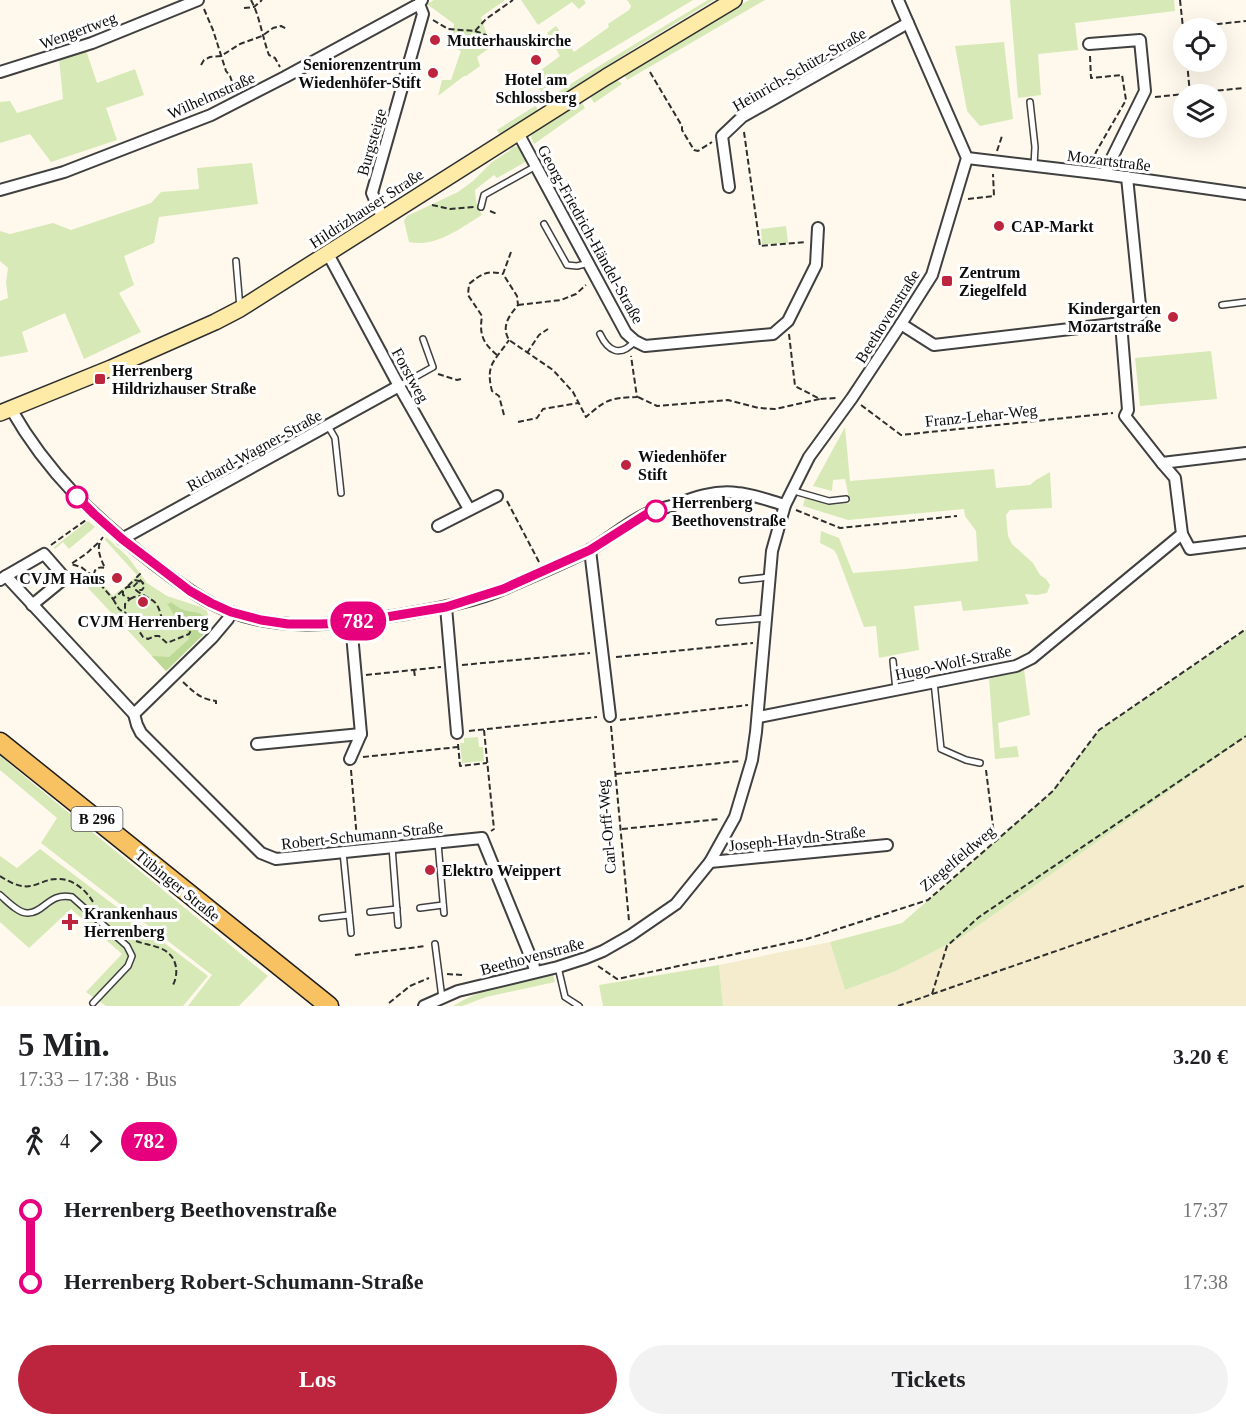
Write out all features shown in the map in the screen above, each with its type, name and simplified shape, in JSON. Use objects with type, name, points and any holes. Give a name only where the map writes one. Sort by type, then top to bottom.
[{"type":"main road","name":"Hildrizhauser Straße","points":[[5,411],[215,322],[240,309],[616,71],[734,0]]},
{"type":"main road","name":"Tübinger Straße","points":[[0,742],[328,1006]]},
{"type":"street","points":[[898,0],[967,159]]},
{"type":"street","name":"Wengertweg","points":[[0,72],[92,43],[201,4]]},
{"type":"street","name":"Wilhelmstraße","points":[[0,190],[64,172],[211,115],[421,6]]},
{"type":"street","name":"Burgsteige","points":[[383,219],[372,193],[421,6]]},
{"type":"street","name":"Heinrich-Schütz-Straße","points":[[722,136],[742,117],[908,23]]},
{"type":"street","points":[[1089,44],[1140,40],[1145,91],[1104,174]]},
{"type":"street","name":"Georg-Friedrich-Händel-Straße","points":[[518,133],[632,344],[645,346],[773,334],[788,321]]},
{"type":"street","points":[[722,136],[729,187]]},
{"type":"street","name":"Mozartstraße","points":[[967,159],[1090,172],[1246,195]]},
{"type":"street","name":"Beethovenstraße","points":[[427,1005],[458,991],[558,967],[603,951],[631,936],[676,904],[710,862],[735,817],[752,760],[759,717],[772,551],[785,505],[809,457],[851,399],[932,275],[967,159]]},
{"type":"street","points":[[901,324],[934,345],[1121,323],[1141,315],[1127,177]]},
{"type":"street","points":[[788,321],[816,265],[818,228]]},
{"type":"street","name":"Forstweg","points":[[328,254],[469,509]]},
{"type":"street","points":[[1121,323],[1126,413],[1175,478],[1182,534],[1190,549],[1246,543]]},
{"type":"street","name":"Richard-Wagner-Straße","points":[[122,539],[399,386]]},
{"type":"street","points":[[5,411],[44,459],[94,514],[122,539],[190,591],[231,612],[288,624],[351,623],[446,607],[503,589],[590,550],[645,515],[705,494],[737,493],[785,505]]},
{"type":"street","points":[[1162,463],[1246,453]]},
{"type":"street","points":[[438,526],[497,496]]},
{"type":"street","name":"Hugo-Wolf-Straße","points":[[759,717],[1016,666],[1032,658],[1182,534]]},
{"type":"street","points":[[590,550],[611,718]]},
{"type":"street","points":[[32,605],[65,578],[44,554]]},
{"type":"street","name":"Robert-Schumann-Straße","points":[[44,554],[3,578],[32,605],[134,714],[141,733],[261,853],[276,859],[482,838]]},
{"type":"street","points":[[446,607],[457,733]]},
{"type":"street","points":[[134,714],[212,638],[231,612]]},
{"type":"street","points":[[350,759],[361,734],[351,623]]},
{"type":"street","points":[[257,744],[361,734]]},
{"type":"street","points":[[482,838],[535,972]]},
{"type":"street","name":"Joseph-Haydn-Straße","points":[[710,862],[887,844]]},
{"type":"lane","points":[[1030,102],[1035,147],[1034,166]]},
{"type":"lane","points":[[481,207],[484,195],[536,166]]},
{"type":"lane","points":[[544,224],[567,265],[576,267],[589,263]]},
{"type":"lane","points":[[236,261],[240,309]]},
{"type":"lane","points":[[1222,305],[1246,302]]},
{"type":"lane","points":[[600,334],[605,345],[611,350],[620,350],[632,344]]},
{"type":"lane","points":[[399,386],[433,367],[423,339]]},
{"type":"lane","points":[[328,426],[335,438],[341,493]]},
{"type":"lane","points":[[794,491],[829,501],[846,499]]},
{"type":"lane","points":[[741,580],[770,578]]},
{"type":"lane","points":[[719,622],[767,618]]},
{"type":"lane","points":[[893,661],[896,690]]},
{"type":"lane","points":[[934,682],[941,749],[980,764]]},
{"type":"lane","points":[[438,843],[444,913]]},
{"type":"lane","points":[[392,847],[398,925]]},
{"type":"lane","points":[[343,852],[351,933]]},
{"type":"lane","points":[[0,895],[28,914],[56,897],[64,895],[72,897],[127,946],[132,956],[128,966],[93,1003]]},
{"type":"lane","points":[[420,908],[443,905]]},
{"type":"lane","points":[[369,912],[397,909]]},
{"type":"lane","points":[[322,918],[349,915]]},
{"type":"lane","points":[[435,944],[442,998]]},
{"type":"lane","points":[[558,967],[565,998],[579,1006]]},
{"type":"path","points":[[251,0],[257,12],[269,55],[275,58],[285,77]]},
{"type":"path","points":[[243,8],[254,7],[262,0]]},
{"type":"path","points":[[475,31],[486,19],[513,0]]},
{"type":"path","points":[[1180,0],[1182,18]]},
{"type":"path","points":[[201,4],[239,101]]},
{"type":"path","points":[[421,6],[448,29],[475,31],[486,35],[497,47]]},
{"type":"path","points":[[1227,23],[1246,21]]},
{"type":"path","points":[[201,65],[204,60],[221,56],[240,44],[262,36],[273,28],[281,26],[287,29]]},
{"type":"path","points":[[1089,44],[1091,78],[1122,75],[1126,100],[1096,152],[1090,172]]},
{"type":"path","points":[[650,72],[694,150],[698,151],[722,136]]},
{"type":"path","points":[[1227,90],[1243,88]]},
{"type":"path","points":[[1155,97],[1173,95]]},
{"type":"path","points":[[742,117],[760,246],[818,241]]},
{"type":"path","points":[[956,195],[967,199],[994,196]]},
{"type":"path","points":[[432,205],[450,209],[481,207],[497,214]]},
{"type":"path","points":[[503,274],[511,252]]},
{"type":"path","points":[[497,355],[485,343],[480,328],[482,316],[468,295],[469,284],[485,273],[503,274],[517,296],[518,305]]},
{"type":"path","points":[[596,276],[576,294],[561,300],[518,305],[509,316],[505,326],[509,340],[553,370],[573,392],[586,417],[613,398],[637,397],[657,406],[728,400],[759,408],[775,409],[820,399],[851,399]]},
{"type":"path","points":[[788,321],[795,386],[820,399]]},
{"type":"path","points":[[527,353],[539,335],[548,329]]},
{"type":"path","points":[[504,415],[500,396],[492,391],[489,371],[497,355],[509,340]]},
{"type":"path","points":[[632,344],[637,397]]},
{"type":"path","points":[[433,367],[438,375],[461,379]]},
{"type":"path","name":"Franz-Lehar-Weg","points":[[851,399],[901,435],[1126,413]]},
{"type":"path","points":[[518,422],[537,418],[543,409],[578,403]]},
{"type":"path","points":[[497,496],[503,493],[543,571]]},
{"type":"path","points":[[785,505],[840,528],[957,516]]},
{"type":"path","points":[[44,554],[50,546],[94,514]]},
{"type":"path","points":[[102,537],[98,543],[71,564],[81,567],[94,577],[113,598],[119,609],[136,620],[141,634],[146,638],[157,635],[170,643],[189,634],[192,628],[188,621],[181,619],[172,624],[167,623],[160,615],[155,602],[143,596],[133,587],[127,586]]},
{"type":"path","points":[[98,543],[99,552],[108,571]]},
{"type":"path","points":[[94,577],[96,569],[105,568]]},
{"type":"path","points":[[136,590],[142,590],[144,587],[137,577],[141,573]]},
{"type":"path","points":[[113,598],[132,581],[143,583]]},
{"type":"path","points":[[133,587],[138,582]]},
{"type":"path","points":[[123,591],[123,595],[130,599]]},
{"type":"path","points":[[128,614],[124,608],[130,599],[143,596]]},
{"type":"path","name":"Ziegelfeldweg","points":[[586,958],[617,979],[807,939],[928,900],[1053,790],[1099,730],[1246,629]]},
{"type":"path","points":[[356,677],[451,666],[765,642]]},
{"type":"path","points":[[414,670],[415,677]]},
{"type":"path","points":[[174,675],[199,696],[216,701],[216,704]]},
{"type":"path","points":[[487,764],[460,766],[457,733],[760,703]]},
{"type":"path","name":"Carl-Orff-Weg","points":[[611,718],[631,936]]},
{"type":"path","points":[[482,838],[494,829],[484,730]]},
{"type":"path","points":[[932,994],[947,946],[979,917],[1246,736]]},
{"type":"path","points":[[359,850],[350,759],[458,747]]},
{"type":"path","points":[[616,774],[752,760]]},
{"type":"path","points":[[980,764],[986,770],[995,842]]},
{"type":"path","points":[[621,829],[735,817]]},
{"type":"path","points":[[898,1006],[1246,885]]},
{"type":"path","points":[[355,954],[435,944]]},
{"type":"path","points":[[389,1003],[410,986],[431,977],[448,974],[462,975]]},
{"type":"shaded area","points":[[1246,737],[1246,1006],[723,1006],[719,965],[830,942],[845,990],[896,971],[962,937]]},
{"type":"green space","points":[[434,0],[505,0],[481,17],[491,47],[477,57],[480,66],[438,96],[442,80],[451,80],[461,51],[452,47],[454,24],[427,4]]},
{"type":"green space","points":[[521,0],[584,0],[586,3],[579,9],[572,2],[538,25]]},
{"type":"green space","points":[[627,0],[693,0],[541,91],[533,76],[560,56],[547,33],[556,26],[574,52],[629,10],[631,6]]},
{"type":"green space","points":[[708,0],[714,0],[546,105],[544,101]]},
{"type":"green space","points":[[749,0],[765,0],[627,80],[624,71]]},
{"type":"green space","points":[[1010,0],[1174,0],[1175,11],[1075,23],[1078,50],[1038,54],[1041,95],[1018,98]]},
{"type":"green space","points":[[1004,42],[1013,119],[980,126],[967,111],[955,46]]},
{"type":"green space","points":[[86,50],[97,83],[135,69],[144,95],[106,108],[117,140],[51,162],[30,134],[0,143],[0,102],[10,101],[17,113],[63,99],[59,59]]},
{"type":"green space","points":[[615,78],[622,84],[594,103],[589,94]]},
{"type":"green space","points":[[580,99],[585,108],[534,144],[531,137],[532,132]]},
{"type":"green space","points":[[535,106],[537,111],[500,135],[497,130]]},
{"type":"green space","points":[[513,146],[522,148],[527,161],[497,178],[494,175],[475,190],[476,202],[482,215],[438,240],[409,242],[404,221],[407,216],[458,192]]},
{"type":"green space","points":[[252,163],[258,204],[159,217],[154,243],[124,256],[134,285],[119,293],[141,332],[84,359],[65,313],[22,332],[28,352],[0,357],[0,301],[8,298],[6,282],[8,268],[0,261],[0,231],[10,234],[53,223],[71,230],[151,203],[161,192],[199,189],[197,168]]},
{"type":"green space","points":[[786,226],[788,243],[762,244],[761,229]]},
{"type":"green space","points":[[1211,351],[1217,399],[1140,406],[1135,358]]},
{"type":"green space","points":[[845,427],[850,481],[994,469],[996,488],[1030,485],[1050,472],[1052,508],[1010,510],[1006,515],[1008,536],[1012,544],[1033,563],[1040,575],[1046,579],[1050,585],[1047,593],[1025,594],[1029,604],[963,611],[961,601],[914,606],[919,650],[879,658],[876,626],[864,627],[837,555],[834,550],[820,543],[821,531],[839,538],[853,573],[978,561],[976,531],[965,516],[964,509],[848,520],[803,506],[805,498],[831,505],[850,503],[845,479],[833,480],[832,491],[813,486]]},
{"type":"green space","points":[[88,521],[95,527],[69,549],[63,542],[55,549],[54,547]]},
{"type":"green space","name":"CVJM Herrenberg","points":[[106,537],[128,557],[147,583],[167,596],[207,611],[209,625],[205,633],[166,671],[88,588],[99,580],[113,596],[137,575],[105,540]]},
{"type":"green space","points":[[170,602],[184,610],[201,614],[209,625],[205,633],[166,671],[152,656],[169,657],[189,639],[186,624],[175,617],[167,603],[170,604]]},
{"type":"green space","points":[[1246,630],[1246,737],[962,937],[896,971],[845,990],[830,942],[902,923],[1053,791],[1099,730]]},
{"type":"green space","points":[[1024,669],[1030,715],[998,723],[1000,748],[1017,746],[1019,757],[995,759],[989,679]]},
{"type":"green space","points":[[478,737],[479,747],[483,747],[484,761],[462,763],[460,743],[464,743],[464,738]]},
{"type":"green space","points":[[0,756],[268,976],[239,1006],[188,1006],[212,975],[41,843],[57,818],[0,770]]},
{"type":"green space","name":"Krankenhaus Herrenberg","points":[[40,849],[208,976],[183,1006],[106,1006],[86,992],[122,954],[71,909],[29,948],[0,922],[0,856],[17,868]]},
{"type":"green space","points":[[719,965],[723,1006],[603,1006],[599,985]]},
{"type":"green space","points":[[553,975],[555,982],[486,997],[462,1006],[453,1006],[476,994]]},
{"type":"bus line","name":"782","points":[[77,497],[122,539],[190,591],[231,612],[288,624],[351,623],[446,607],[503,589],[590,550],[645,515],[656,511]]},
{"type":"place","name":"Mutterhauskirche","points":[[435,40]]},
{"type":"place","name":"Hotel am Schlossberg","points":[[536,60]]},
{"type":"place","name":"Seniorenzentrum Wiedenhöfer-Stift","points":[[433,73]]},
{"type":"place","name":"CAP-Markt","points":[[999,226]]},
{"type":"place","name":"Zentrum Ziegelfeld","points":[[947,281]]},
{"type":"place","name":"Kindergarten Mozartstraße","points":[[1173,317]]},
{"type":"place","name":"Herrenberg Hildrizhauser Straße","points":[[100,379]]},
{"type":"place","name":"Wiedenhöfer Stift","points":[[626,465]]},
{"type":"place","name":"Herrenberg Beethovenstraße","points":[[656,511]]},
{"type":"place","name":"CVJM Haus","points":[[117,578]]},
{"type":"place","name":"CVJM Herrenberg","points":[[143,602]]},
{"type":"place","name":"Elektro Weippert","points":[[430,870]]},
{"type":"place","name":"Krankenhaus Herrenberg","points":[[70,922]]}]
